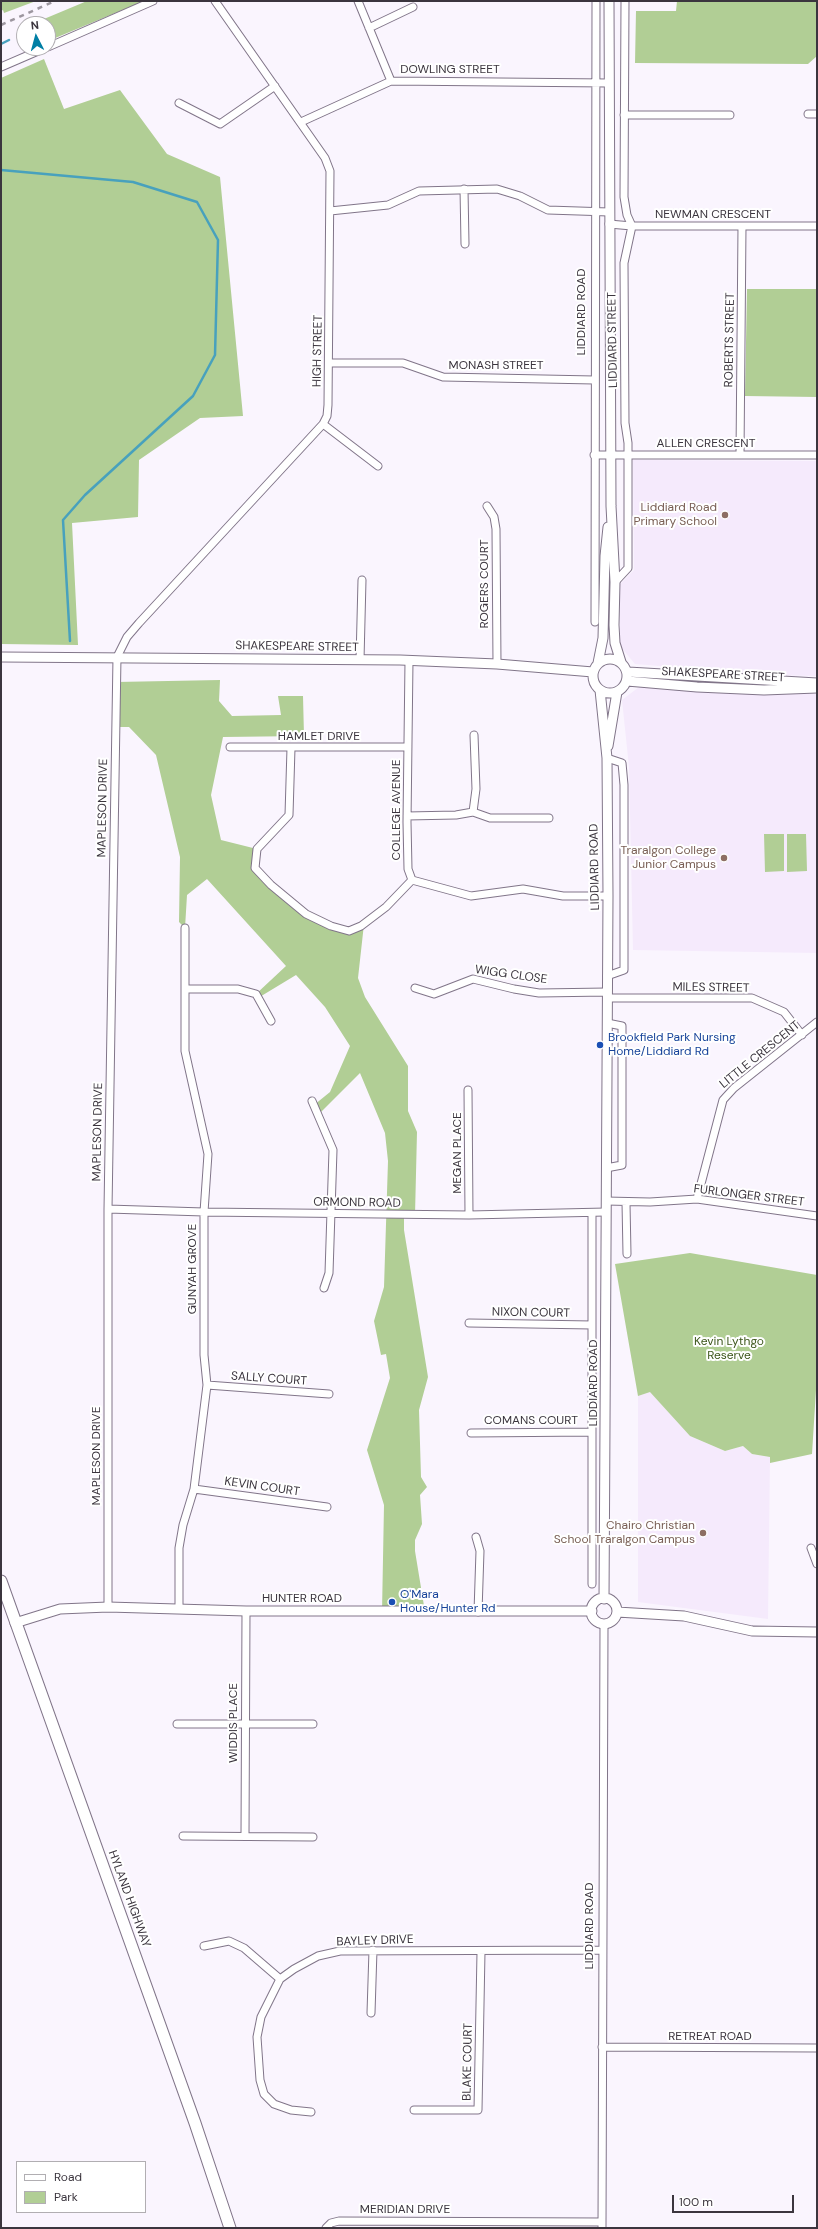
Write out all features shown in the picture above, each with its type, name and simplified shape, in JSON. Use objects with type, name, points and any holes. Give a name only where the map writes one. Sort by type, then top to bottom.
[{"type":"main road","name":"HYLAND HIGHWAY","points":[[1,1581],[193,2116],[230,2228]]},
{"type":"street","points":[[56,43],[153,1]]},
{"type":"street","name":"HIGH STREET","points":[[117,658],[128,637],[139,623],[323,424],[327,416],[329,363],[330,171],[325,158],[301,122],[215,1]]},
{"type":"street","points":[[358,1],[391,81]]},
{"type":"street","name":"LIDDIARD ROAD","points":[[595,622],[594,380],[596,1]]},
{"type":"street","points":[[609,1],[608,83],[611,506],[615,582],[614,625],[616,643],[621,662],[627,676],[622,689],[617,692],[610,693],[600,690],[593,680],[593,672],[598,663],[603,638],[605,556],[611,506]]},
{"type":"street","points":[[624,1],[624,198],[632,226]]},
{"type":"street","points":[[369,28],[413,7]]},
{"type":"street","points":[[1,67],[26,56]]},
{"type":"street","name":"DOWLING STREET","points":[[301,122],[391,81],[608,83]]},
{"type":"street","points":[[179,103],[220,124],[275,86]]},
{"type":"street","points":[[808,114],[817,114]]},
{"type":"street","points":[[624,115],[730,115]]},
{"type":"street","points":[[330,211],[388,206],[419,191],[464,189],[508,191],[548,210],[595,210],[609,212]]},
{"type":"street","points":[[464,189],[465,244]]},
{"type":"street","name":"NEWMAN CRESCENT","points":[[609,224],[632,226],[817,226]]},
{"type":"street","name":"LIDDIARD STREET","points":[[628,455],[625,423],[624,263],[632,226]]},
{"type":"street","name":"ROBERTS STREET","points":[[740,455],[742,226]]},
{"type":"street","name":"MONASH STREET","points":[[329,363],[403,363],[443,377],[594,380]]},
{"type":"street","points":[[323,424],[378,466]]},
{"type":"street","name":"ALLEN CRESCENT","points":[[594,455],[817,455]]},
{"type":"street","points":[[615,582],[628,568],[628,455]]},
{"type":"street","name":"ROGERS COURT","points":[[487,506],[494,518],[496,529],[497,664]]},
{"type":"street","points":[[360,660],[362,580]]},
{"type":"street","name":"SHAKESPEARE STREET","points":[[1,657],[409,661],[497,664],[593,672]]},
{"type":"street","name":"MAPLESON DRIVE","points":[[108,1606],[108,1209],[117,658]]},
{"type":"street","points":[[598,663],[610,658],[621,662]]},
{"type":"street","name":"COLLEGE AVENUE","points":[[409,661],[407,816],[408,869],[412,880]]},
{"type":"street","name":"SHAKESPEARE STREET","points":[[627,676],[817,683]]},
{"type":"street","name":"SHAKESPEARE STREET","points":[[627,676],[697,687],[764,690],[817,688]]},
{"type":"street","name":"LIDDIARD ROAD","points":[[600,690],[606,758],[608,896],[606,976],[604,1599]]},
{"type":"street","name":"LIDDIARD ROAD","points":[[606,758],[617,692]]},
{"type":"street","points":[[473,812],[476,789],[474,735]]},
{"type":"street","name":"HAMLET DRIVE","points":[[230,747],[408,747]]},
{"type":"street","points":[[291,748],[289,815],[257,849],[254,868],[271,885],[306,914],[331,926],[349,931],[361,926],[386,907],[412,880],[471,896],[523,889],[563,896],[608,896]]},
{"type":"street","points":[[606,758],[622,763],[624,785],[624,970],[606,976]]},
{"type":"street","points":[[407,816],[456,815],[473,812],[490,818],[549,818]]},
{"type":"street","name":"GUNYAH GROVE","points":[[179,1609],[179,1548],[183,1525],[194,1489],[207,1385],[204,1355],[204,1212],[208,1154],[185,1051],[185,928]]},
{"type":"street","name":"WIGG CLOSE","points":[[415,988],[434,994],[473,979],[514,989],[539,992],[607,995]]},
{"type":"street","points":[[186,989],[238,989],[256,994],[271,1022]]},
{"type":"street","name":"MILES STREET","points":[[607,995],[752,998],[784,1012],[802,1035]]},
{"type":"street","name":"LITTLE CRESCENT","points":[[698,1199],[723,1100],[734,1088],[817,1022]]},
{"type":"street","points":[[606,1168],[622,1165],[622,1026],[607,1023]]},
{"type":"street","name":"MEGAN PLACE","points":[[468,1090],[469,1215]]},
{"type":"street","points":[[312,1101],[333,1150],[329,1273],[324,1288]]},
{"type":"street","name":"FURLONGER STREET","points":[[606,1201],[626,1202],[698,1199],[817,1216]]},
{"type":"street","points":[[626,1202],[627,1254]]},
{"type":"street","name":"ORMOND ROAD","points":[[108,1209],[204,1212],[469,1215],[592,1214],[606,1212]]},
{"type":"street","name":"LIDDIARD ROAD","points":[[592,1214],[592,1584]]},
{"type":"street","name":"NIXON COURT","points":[[469,1323],[592,1324]]},
{"type":"street","name":"SALLY COURT","points":[[207,1385],[329,1394]]},
{"type":"street","name":"COMANS COURT","points":[[471,1432],[592,1432]]},
{"type":"street","name":"KEVIN COURT","points":[[194,1489],[327,1507]]},
{"type":"street","points":[[476,1537],[480,1551],[478,1612]]},
{"type":"street","points":[[811,1548],[817,1564]]},
{"type":"street","points":[[604,1599],[612,1601],[617,1612],[614,1619],[604,1624],[597,1622],[592,1611],[594,1604],[604,1599]]},
{"type":"street","name":"HUNTER ROAD","points":[[15,1623],[60,1609],[108,1606],[246,1611],[592,1611]]},
{"type":"street","name":"WIDDIS PLACE","points":[[244,1836],[246,1611]]},
{"type":"street","points":[[617,1612],[684,1616],[752,1631],[817,1632]]},
{"type":"street","name":"LIDDIARD ROAD","points":[[602,2225],[604,1624]]},
{"type":"street","points":[[177,1724],[313,1724]]},
{"type":"street","points":[[183,1836],[313,1837]]},
{"type":"street","points":[[204,1946],[229,1941],[239,1946],[280,1979],[261,2017],[257,2037],[260,2080],[264,2094],[274,2104],[291,2110],[311,2112]]},
{"type":"street","points":[[371,2013],[373,1950]]},
{"type":"street","name":"BAYLEY DRIVE","points":[[280,1979],[318,1956],[340,1952],[373,1950],[481,1952],[602,1950]]},
{"type":"street","name":"BLAKE COURT","points":[[414,2110],[478,2110],[481,1952]]},
{"type":"street","name":"RETREAT ROAD","points":[[602,2047],[817,2048]]},
{"type":"street","name":"MERIDIAN DRIVE","points":[[326,2228],[331,2223],[339,2221],[487,2225],[602,2225]]},
{"type":"shaded area","name":"Liddiard Road Primary School","points":[[633,460],[817,461],[817,676],[771,675],[635,664],[620,646],[620,584],[634,570]]},
{"type":"shaded area","name":"Traralgon College Junior Campus","points":[[639,687],[817,694],[817,953],[633,950],[629,767],[622,700]]},
{"type":"shaded area","name":"Chairo Christian School Traralgon Campus","points":[[650,1391],[690,1436],[725,1451],[743,1446],[752,1454],[770,1457],[768,1619],[638,1602],[638,1396]]},
{"type":"green space","points":[[1,1],[36,1],[4,13],[3,10],[1,11]]},
{"type":"green space","points":[[87,1],[144,1],[56,38],[56,16],[51,16]]},
{"type":"green space","points":[[677,1],[817,1],[817,56],[808,64],[635,63],[636,11],[676,11]]},
{"type":"green space","points":[[44,59],[64,109],[120,90],[167,154],[220,177],[243,416],[200,418],[139,460],[138,517],[72,523],[78,645],[1,644],[1,78]]},
{"type":"green space","points":[[747,289],[817,289],[817,397],[745,396]]},
{"type":"green space","points":[[220,680],[219,701],[232,716],[281,715],[278,696],[303,696],[304,736],[223,737],[211,795],[221,840],[257,849],[257,868],[298,908],[331,926],[349,929],[364,924],[358,978],[365,997],[408,1066],[408,1111],[417,1132],[415,1215],[404,1215],[404,1230],[428,1377],[419,1410],[421,1477],[427,1487],[420,1495],[422,1524],[415,1540],[415,1551],[425,1612],[382,1612],[384,1505],[367,1450],[390,1378],[386,1354],[381,1355],[374,1321],[384,1287],[388,1161],[385,1133],[360,1073],[319,1114],[314,1105],[330,1092],[350,1046],[325,1007],[296,975],[258,998],[256,994],[286,966],[207,879],[187,895],[185,928],[179,922],[180,857],[156,755],[129,727],[116,727],[116,682]]},
{"type":"green space","points":[[764,834],[784,834],[784,871],[765,872]]},
{"type":"green space","points":[[787,834],[806,834],[807,871],[787,872]]},
{"type":"green space","name":"Kevin Lythgo Reserve","points":[[690,1253],[817,1275],[817,1374],[812,1454],[770,1463],[770,1457],[752,1454],[743,1446],[725,1451],[690,1436],[650,1392],[638,1396],[615,1264]]},
{"type":"waterway","points":[[1,44],[9,40]]},
{"type":"waterway","points":[[1,170],[133,182],[197,202],[218,240],[215,355],[193,396],[85,495],[63,520],[70,641]]},
{"type":"railway","points":[[1,25],[55,1]]},
{"type":"place","name":"Liddiard Road Primary School","points":[[725,515]]},
{"type":"place","name":"Traralgon College Junior Campus","points":[[724,858]]},
{"type":"place","name":"Brookfield Park Nursing Home/Liddiard Rd","points":[[600,1045]]},
{"type":"place","name":"Chairo Christian School Traralgon Campus","points":[[703,1533]]},
{"type":"place","name":"O'Mara House/Hunter Rd","points":[[392,1602]]}]
